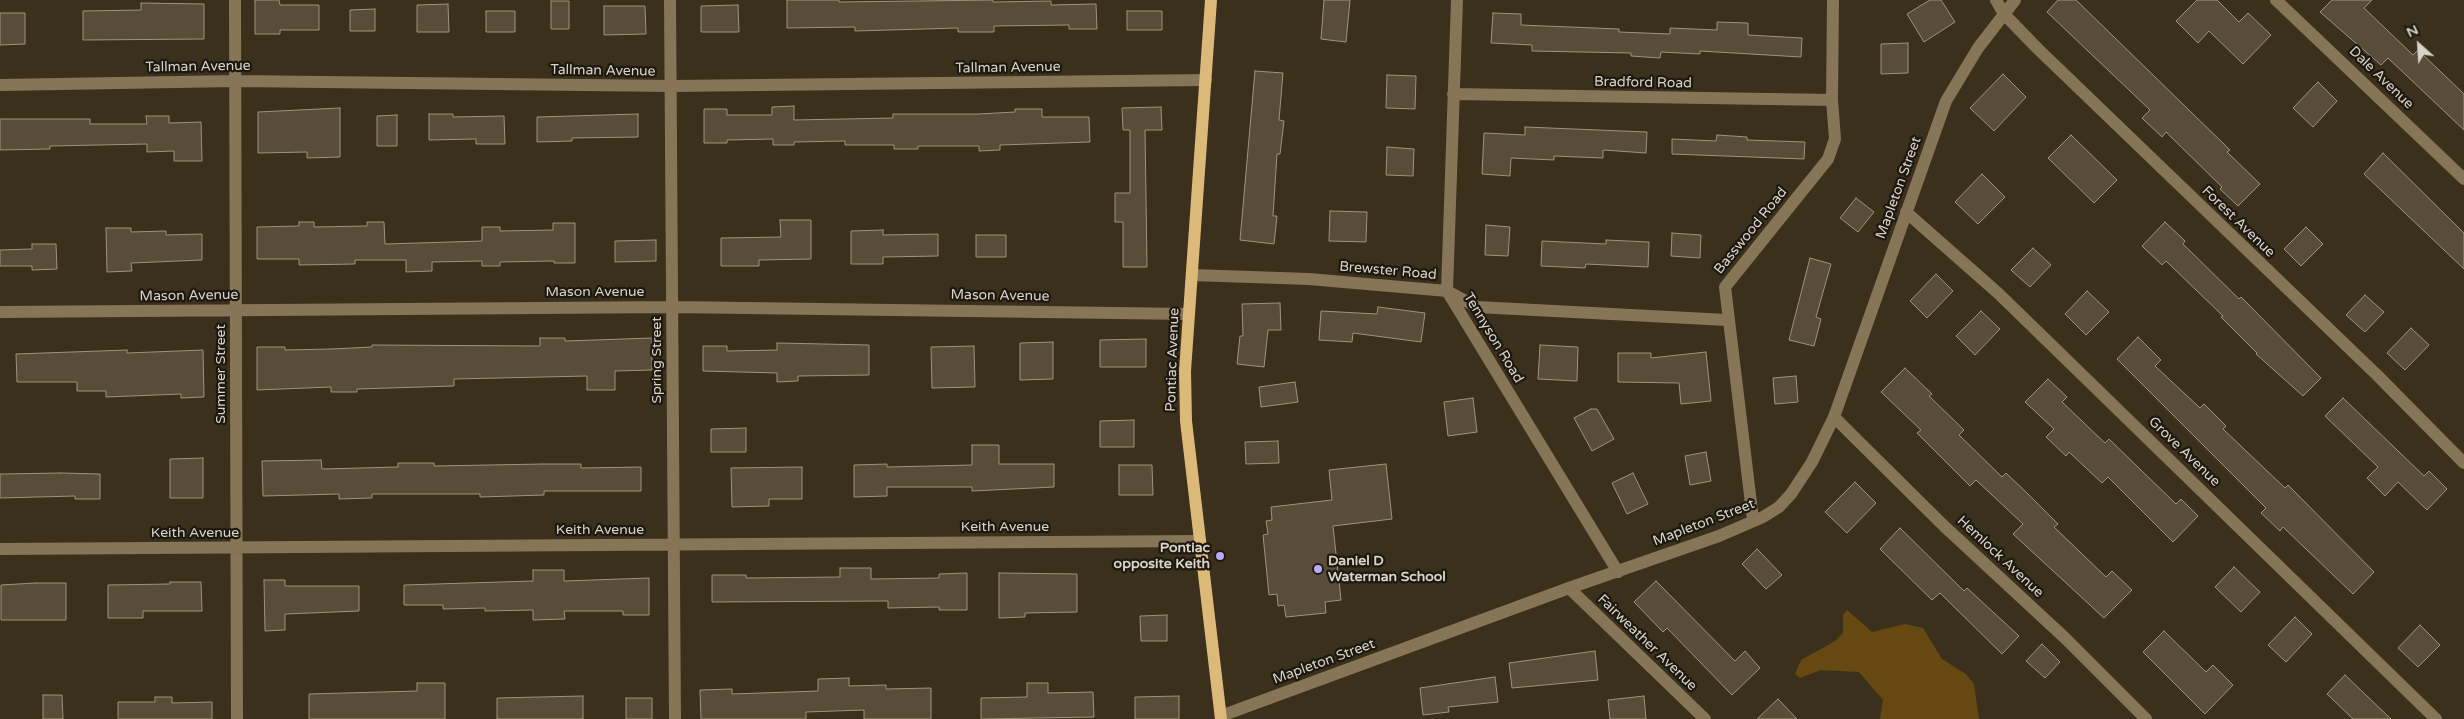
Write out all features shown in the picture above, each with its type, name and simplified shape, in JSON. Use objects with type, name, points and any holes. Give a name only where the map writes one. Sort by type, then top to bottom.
[{"type":"main road","name":"Pontiac Avenue","points":[[1211,0],[1185,371],[1186,421],[1221,718]]},
{"type":"street","name":"Summer Street","points":[[235,0],[237,719]]},
{"type":"street","name":"Spring Street","points":[[670,0],[675,719]]},
{"type":"street","name":"Tennyson Road","points":[[1457,0],[1447,291],[1618,572]]},
{"type":"street","name":"Basswood Road","points":[[1753,520],[1727,320],[1725,287],[1733,274],[1808,187],[1828,160],[1835,139],[1832,100],[1833,0]]},
{"type":"street","name":"Forest Avenue","points":[[1996,0],[2004,14],[2464,463]]},
{"type":"street","name":"Mapleton Street","points":[[1221,718],[1569,588],[1718,536],[1779,507],[1792,494],[1812,462],[1834,417],[1946,102],[1978,48],[2015,0]]},
{"type":"street","name":"Dale Avenue","points":[[2276,0],[2464,179]]},
{"type":"street","name":"Tallman Avenue","points":[[0,85],[236,81],[671,86],[1206,80]]},
{"type":"street","name":"Bradford Road","points":[[1453,94],[1832,100]]},
{"type":"street","name":"Grove Avenue","points":[[1906,212],[1999,294],[2436,719]]},
{"type":"street","name":"Brewster Road","points":[[1192,275],[1309,280],[1447,291],[1477,307],[1727,320]]},
{"type":"street","name":"Mason Avenue","points":[[0,312],[672,307],[1189,314]]},
{"type":"street","name":"Hemlock Avenue","points":[[1834,417],[1944,526],[2065,638],[2146,719]]},
{"type":"street","name":"Keith Avenue","points":[[0,549],[1200,541]]},
{"type":"street","name":"Fairweather Avenue","points":[[1569,588],[1705,719]]},
{"type":"shaded area","points":[[1847,610],[1872,632],[1905,624],[1923,628],[1942,659],[1966,674],[1974,684],[1979,719],[1880,719],[1883,700],[1859,672],[1821,670],[1800,678],[1795,674],[1801,660],[1835,641],[1843,633],[1843,615]]},
{"type":"building","points":[[255,0],[279,0],[280,5],[319,5],[319,30],[280,30],[280,34],[255,34]]},
{"type":"building","points":[[787,0],[839,0],[839,2],[993,0],[993,2],[1051,1],[1051,5],[1096,4],[1097,29],[1069,29],[1069,25],[994,26],[994,32],[958,32],[958,28],[855,31],[855,27],[787,28]]},
{"type":"building","points":[[1324,0],[1350,0],[1346,42],[1321,39]]},
{"type":"building","points":[[1930,0],[1941,0],[1955,22],[1924,42],[1907,14]]},
{"type":"building","points":[[2058,0],[2076,0],[2230,150],[2227,152],[2260,184],[2238,206],[2220,189],[2222,187],[2166,132],[2162,137],[2142,118],[2150,110],[2047,12]]},
{"type":"building","points":[[2197,0],[2217,0],[2239,22],[2248,13],[2271,35],[2243,64],[2209,31],[2198,43],[2176,21]]},
{"type":"building","points":[[2332,0],[2372,0],[2364,8],[2413,55],[2418,50],[2464,94],[2464,130],[2388,58],[2381,65],[2320,12]]},
{"type":"building","points":[[551,1],[569,1],[569,29],[551,29]]},
{"type":"building","points":[[141,3],[204,4],[204,39],[83,40],[83,11],[141,10]]},
{"type":"building","points":[[448,4],[449,32],[417,32],[417,5]]},
{"type":"building","points":[[738,5],[739,32],[701,32],[701,6]]},
{"type":"building","points":[[604,6],[645,6],[646,34],[604,35]]},
{"type":"building","points":[[375,9],[375,31],[350,31],[350,10]]},
{"type":"building","points":[[486,11],[515,11],[515,32],[486,32]]},
{"type":"building","points":[[1127,11],[1162,11],[1162,30],[1127,30]]},
{"type":"building","points":[[0,13],[25,13],[25,44],[0,45]]},
{"type":"building","points":[[1493,13],[1521,14],[1521,25],[1619,29],[1619,32],[1670,34],[1670,28],[1717,30],[1717,22],[1748,23],[1748,35],[1802,38],[1801,57],[1700,51],[1700,54],[1661,52],[1660,58],[1631,56],[1631,53],[1532,51],[1532,45],[1491,43]]},
{"type":"building","points":[[1908,43],[1908,73],[1881,74],[1881,44]]},
{"type":"building","points":[[1255,71],[1283,73],[1279,120],[1284,121],[1280,154],[1277,154],[1273,216],[1277,216],[1274,244],[1240,240]]},
{"type":"building","points":[[2003,74],[2026,97],[1994,131],[1970,108]]},
{"type":"building","points":[[1387,75],[1416,76],[1415,109],[1386,108]]},
{"type":"building","points":[[2318,82],[2337,101],[2313,127],[2293,108]]},
{"type":"building","points":[[794,106],[794,120],[893,118],[893,114],[978,114],[1015,112],[1015,109],[1042,109],[1042,117],[1089,117],[1090,142],[1000,145],[1000,150],[979,151],[979,146],[918,146],[918,149],[894,149],[894,145],[845,145],[845,141],[794,142],[794,145],[773,145],[773,139],[727,140],[727,143],[704,143],[704,109],[727,109],[727,115],[772,115],[772,107]]},
{"type":"building","points":[[1161,107],[1162,130],[1145,130],[1147,267],[1123,267],[1123,222],[1115,222],[1115,193],[1130,193],[1130,130],[1123,130],[1122,108]]},
{"type":"building","points":[[340,108],[340,157],[307,158],[307,152],[258,153],[258,112]]},
{"type":"building","points":[[429,114],[453,114],[453,117],[504,116],[505,144],[476,144],[476,139],[429,140]]},
{"type":"building","points":[[638,114],[638,137],[572,138],[572,141],[537,142],[537,117]]},
{"type":"building","points":[[397,115],[397,146],[377,146],[377,116]]},
{"type":"building","points":[[146,116],[169,116],[169,123],[201,122],[202,161],[174,161],[174,151],[147,152],[147,144],[50,146],[50,149],[0,150],[0,119],[90,119],[90,124],[147,124]]},
{"type":"building","points":[[1525,127],[1647,132],[1646,153],[1603,150],[1603,158],[1554,156],[1554,160],[1511,158],[1510,176],[1482,174],[1484,133],[1525,135]]},
{"type":"building","points":[[1717,135],[1747,137],[1747,140],[1805,142],[1804,159],[1672,154],[1672,139],[1716,141]]},
{"type":"building","points":[[2071,135],[2117,180],[2094,203],[2048,158]]},
{"type":"building","points":[[1387,147],[1414,149],[1413,176],[1386,175]]},
{"type":"building","points":[[2383,153],[2464,233],[2464,269],[2364,174]]},
{"type":"building","points":[[1982,174],[2005,197],[1978,224],[1955,202]]},
{"type":"building","points":[[1856,198],[1874,212],[1858,232],[1840,218]]},
{"type":"building","points":[[1330,211],[1367,212],[1366,242],[1329,241]]},
{"type":"building","points":[[780,220],[811,220],[811,259],[759,260],[759,266],[721,266],[721,238],[781,237]]},
{"type":"building","points":[[299,222],[314,222],[314,227],[367,226],[367,222],[384,222],[385,244],[482,241],[482,227],[500,227],[500,231],[553,230],[553,223],[575,223],[575,263],[554,263],[554,261],[500,262],[500,266],[482,266],[482,261],[432,262],[432,271],[406,272],[406,260],[355,260],[355,264],[299,265],[299,259],[257,259],[257,227],[299,226]]},
{"type":"building","points":[[2165,222],[2185,241],[2183,244],[2239,299],[2241,297],[2321,378],[2303,396],[2256,354],[2221,317],[2223,316],[2166,261],[2162,265],[2142,246]]},
{"type":"building","points":[[1486,225],[1510,227],[1508,256],[1485,255]]},
{"type":"building","points":[[2306,227],[2323,244],[2301,266],[2284,249]]},
{"type":"building","points":[[106,228],[131,228],[131,232],[166,231],[166,235],[202,234],[202,260],[131,263],[132,271],[107,272]]},
{"type":"building","points":[[883,230],[883,235],[938,234],[938,256],[883,257],[883,264],[851,264],[851,231]]},
{"type":"building","points":[[1672,233],[1701,235],[1700,258],[1671,256]]},
{"type":"building","points":[[976,235],[1006,235],[1006,257],[976,257]]},
{"type":"building","points":[[656,240],[656,261],[615,262],[615,241]]},
{"type":"building","points":[[1606,240],[1649,242],[1648,267],[1586,264],[1585,268],[1541,266],[1542,241],[1606,244]]},
{"type":"building","points":[[32,244],[56,244],[57,269],[32,270],[32,266],[0,266],[0,250],[32,249]]},
{"type":"building","points":[[2033,248],[2051,265],[2030,287],[2011,270]]},
{"type":"building","points":[[1810,258],[1831,264],[1816,317],[1821,319],[1814,346],[1789,340]]},
{"type":"building","points":[[1936,274],[1953,291],[1927,318],[1910,301]]},
{"type":"building","points":[[2087,291],[2109,312],[2086,335],[2065,314]]},
{"type":"building","points":[[2365,295],[2384,312],[2365,332],[2346,315]]},
{"type":"building","points":[[1280,303],[1281,330],[1268,330],[1264,367],[1237,364],[1240,336],[1243,336],[1242,304]]},
{"type":"building","points":[[1378,307],[1425,313],[1421,342],[1353,333],[1352,342],[1319,340],[1321,311],[1377,314]]},
{"type":"building","points":[[1981,311],[2000,329],[1975,355],[1956,336]]},
{"type":"building","points":[[2411,328],[2429,345],[2405,370],[2387,353]]},
{"type":"building","points":[[2138,337],[2161,360],[2155,366],[2200,408],[2204,404],[2226,426],[2223,429],[2285,488],[2288,485],[2374,572],[2353,594],[2283,527],[2280,531],[2261,513],[2266,508],[2117,359]]},
{"type":"building","points":[[540,338],[565,338],[565,341],[652,338],[652,370],[615,371],[615,390],[587,390],[587,376],[454,379],[454,386],[357,389],[357,392],[331,392],[331,387],[257,390],[257,347],[285,347],[285,350],[372,347],[372,345],[540,346]]},
{"type":"building","points":[[1146,339],[1146,367],[1100,367],[1100,340]]},
{"type":"building","points":[[1053,342],[1053,379],[1020,380],[1020,343]]},
{"type":"building","points":[[777,343],[869,345],[869,375],[798,376],[798,381],[777,382],[777,373],[703,371],[703,346],[727,346],[727,351],[777,350]]},
{"type":"building","points":[[1540,345],[1578,347],[1577,381],[1538,379]]},
{"type":"building","points":[[974,346],[975,387],[932,388],[931,347]]},
{"type":"building","points":[[127,350],[127,353],[203,350],[204,397],[181,398],[181,394],[106,397],[106,391],[77,391],[77,382],[17,382],[16,354]]},
{"type":"building","points":[[1706,352],[1711,401],[1681,404],[1679,383],[1618,382],[1618,353],[1651,353],[1651,358]]},
{"type":"building","points":[[1905,368],[1932,394],[1929,396],[1964,430],[1959,435],[2002,477],[2006,473],[2028,494],[2058,524],[2054,527],[2106,577],[2112,571],[2132,590],[2104,618],[2013,534],[2023,524],[1976,480],[1970,486],[1917,433],[1921,430],[1881,392]]},
{"type":"building","points":[[1796,376],[1798,402],[1775,404],[1773,378]]},
{"type":"building","points":[[2048,379],[2067,397],[2062,402],[2105,443],[2109,439],[2176,504],[2181,499],[2198,516],[2173,542],[2108,477],[2102,483],[2069,452],[2066,456],[2046,437],[2054,429],[2025,402]]},
{"type":"building","points":[[1295,382],[1298,402],[1261,407],[1259,387]]},
{"type":"building","points":[[1473,398],[1477,432],[1448,436],[1444,402]]},
{"type":"building","points":[[2343,398],[2424,476],[2429,471],[2447,489],[2427,510],[2398,482],[2385,496],[2367,478],[2378,467],[2325,416]]},
{"type":"building","points":[[1591,409],[1597,409],[1614,439],[1592,451],[1574,418]]},
{"type":"building","points":[[1134,420],[1134,447],[1100,447],[1100,421]]},
{"type":"building","points":[[746,428],[746,452],[711,452],[711,429]]},
{"type":"building","points":[[1278,441],[1279,463],[1246,464],[1245,442]]},
{"type":"building","points":[[972,445],[999,445],[999,464],[1054,464],[1054,487],[972,491],[972,487],[887,487],[887,496],[854,497],[854,465],[887,464],[887,467],[972,465]]},
{"type":"building","points":[[1706,452],[1711,481],[1690,485],[1685,456]]},
{"type":"building","points":[[203,458],[203,498],[170,498],[170,459]]},
{"type":"building","points":[[321,460],[322,469],[398,467],[398,463],[434,463],[434,466],[581,464],[581,468],[641,467],[641,491],[544,491],[544,495],[480,497],[480,494],[372,494],[372,498],[339,499],[339,494],[263,496],[262,461]]},
{"type":"building","points":[[1386,464],[1392,519],[1333,526],[1341,600],[1325,602],[1326,613],[1286,617],[1284,605],[1278,606],[1277,594],[1269,595],[1263,535],[1268,534],[1266,521],[1272,520],[1271,507],[1332,500],[1329,470]]},
{"type":"building","points":[[1119,465],[1152,465],[1153,495],[1119,495]]},
{"type":"building","points":[[802,467],[802,499],[769,499],[769,506],[732,507],[731,468]]},
{"type":"building","points":[[1633,473],[1648,504],[1627,514],[1612,483]]},
{"type":"building","points":[[0,474],[100,474],[100,499],[75,499],[75,496],[0,498]]},
{"type":"building","points":[[1855,482],[1876,503],[1847,533],[1825,512]]},
{"type":"building","points":[[1900,528],[1964,591],[1967,588],[2019,636],[2002,654],[1940,593],[1932,600],[1880,549]]},
{"type":"building","points":[[1757,549],[1782,575],[1766,589],[1742,564]]},
{"type":"building","points":[[2234,567],[2260,592],[2241,612],[2215,587]]},
{"type":"building","points":[[840,568],[871,568],[871,579],[939,578],[939,574],[967,573],[967,610],[939,610],[939,607],[888,608],[888,601],[712,602],[712,575],[746,575],[746,578],[840,577]]},
{"type":"building","points":[[533,570],[564,570],[564,581],[649,578],[649,615],[623,615],[623,611],[564,611],[565,619],[533,620],[533,610],[485,611],[485,608],[443,609],[443,605],[404,605],[404,585],[533,581]]},
{"type":"building","points":[[999,573],[1077,574],[1077,612],[1025,613],[1025,617],[999,618]]},
{"type":"building","points":[[264,580],[285,580],[285,586],[359,586],[359,611],[285,614],[285,630],[265,631]]},
{"type":"building","points":[[1656,581],[1735,661],[1745,651],[1760,668],[1732,695],[1667,628],[1663,632],[1634,602]]},
{"type":"building","points":[[170,582],[201,582],[202,611],[143,611],[143,618],[108,618],[108,585],[170,584]]},
{"type":"building","points":[[66,583],[66,620],[1,620],[1,585]]},
{"type":"building","points":[[1167,615],[1167,641],[1141,641],[1140,616]]},
{"type":"building","points":[[2295,617],[2312,634],[2286,662],[2268,645]]},
{"type":"building","points":[[2420,625],[2440,645],[2418,667],[2398,648]]},
{"type":"building","points":[[2164,631],[2206,672],[2213,665],[2233,685],[2205,714],[2143,652]]},
{"type":"building","points":[[2042,644],[2060,662],[2045,678],[2026,661]]},
{"type":"building","points":[[1595,651],[1598,680],[1512,688],[1509,663]]},
{"type":"building","points":[[2345,675],[2391,719],[2353,719],[2327,694]]},
{"type":"building","points":[[1495,677],[1498,702],[1448,707],[1449,712],[1423,715],[1420,688]]},
{"type":"building","points":[[849,678],[849,686],[886,685],[886,689],[931,688],[931,719],[864,719],[864,710],[806,712],[806,719],[701,719],[700,690],[732,689],[732,694],[818,691],[818,679]]},
{"type":"building","points":[[417,683],[445,683],[445,719],[309,719],[309,694],[417,691]]},
{"type":"building","points":[[1027,683],[1048,683],[1048,693],[1093,692],[1094,717],[981,719],[981,698],[1027,697]]},
{"type":"building","points":[[43,695],[62,695],[63,719],[43,719]]},
{"type":"building","points":[[583,696],[583,719],[497,719],[497,698]]},
{"type":"building","points":[[1179,696],[1179,719],[1135,719],[1135,697]]},
{"type":"building","points":[[1644,696],[1646,719],[1610,719],[1608,700]]},
{"type":"building","points":[[155,697],[172,697],[172,703],[212,702],[212,719],[118,719],[118,702],[155,702]]},
{"type":"building","points":[[626,698],[652,698],[652,719],[626,719]]},
{"type":"building","points":[[1778,699],[1797,719],[1757,719]]},
{"type":"place","name":"Pontiac opposite Keith","points":[[1220,556]]},
{"type":"place","name":"Daniel D Waterman School","points":[[1318,569]]}]
